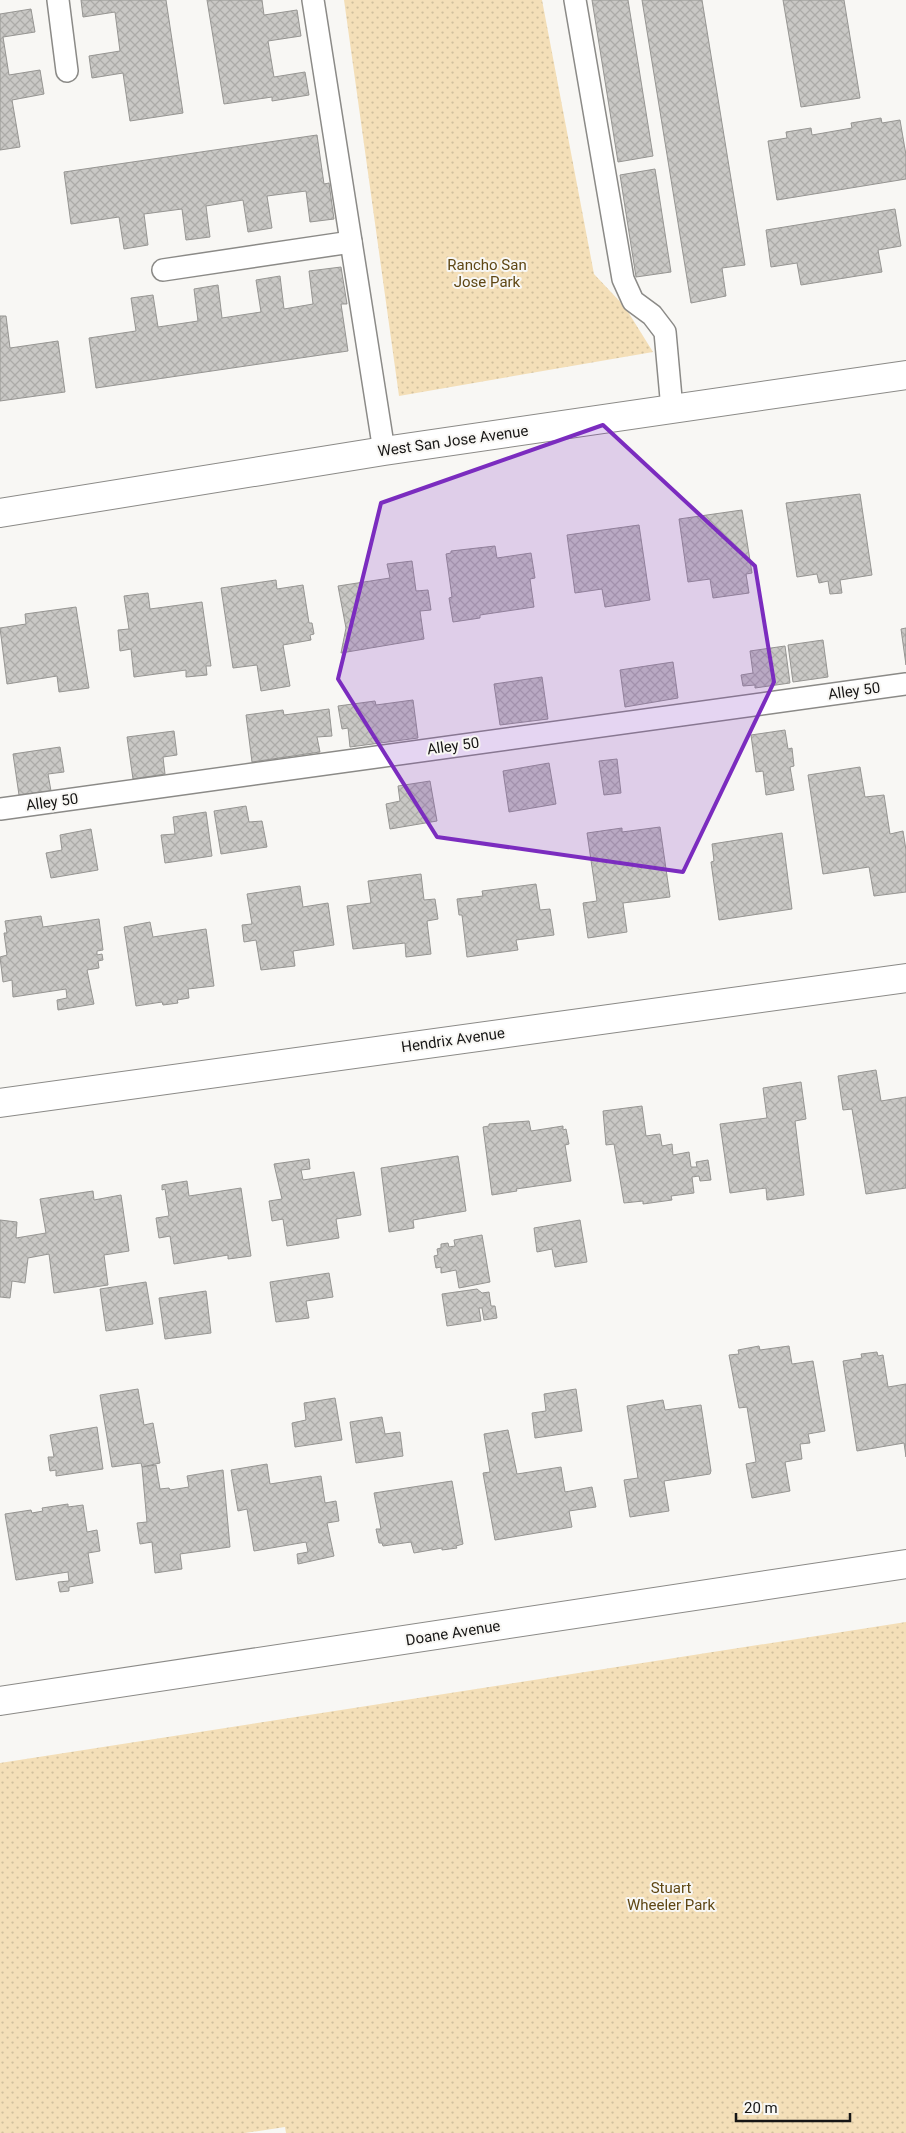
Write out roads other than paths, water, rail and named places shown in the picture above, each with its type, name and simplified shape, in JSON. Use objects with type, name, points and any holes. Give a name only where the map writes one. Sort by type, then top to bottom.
[{"type":"street","name":"West San Jose Avenue","points":[[0,513],[384,452],[906,375]]},
{"type":"street","name":"Hendrix Avenue","points":[[0,1103],[906,978]]},
{"type":"street","name":"Doane Avenue","points":[[0,1701],[906,1564]]},
{"type":"lane","points":[[58,0],[67,71]]},
{"type":"lane","points":[[313,0],[384,452]]},
{"type":"lane","points":[[575,0],[623,279],[633,301],[652,315],[665,332],[672,409]]},
{"type":"lane","points":[[163,270],[351,242]]},
{"type":"lane","name":"Alley 50","points":[[0,809],[906,684]]},
{"type":"park label","name":"Rancho San Jose Park","points":[[487,274]]},
{"type":"park label","name":"Stuart Wheeler Park","points":[[671,1896]]}]
